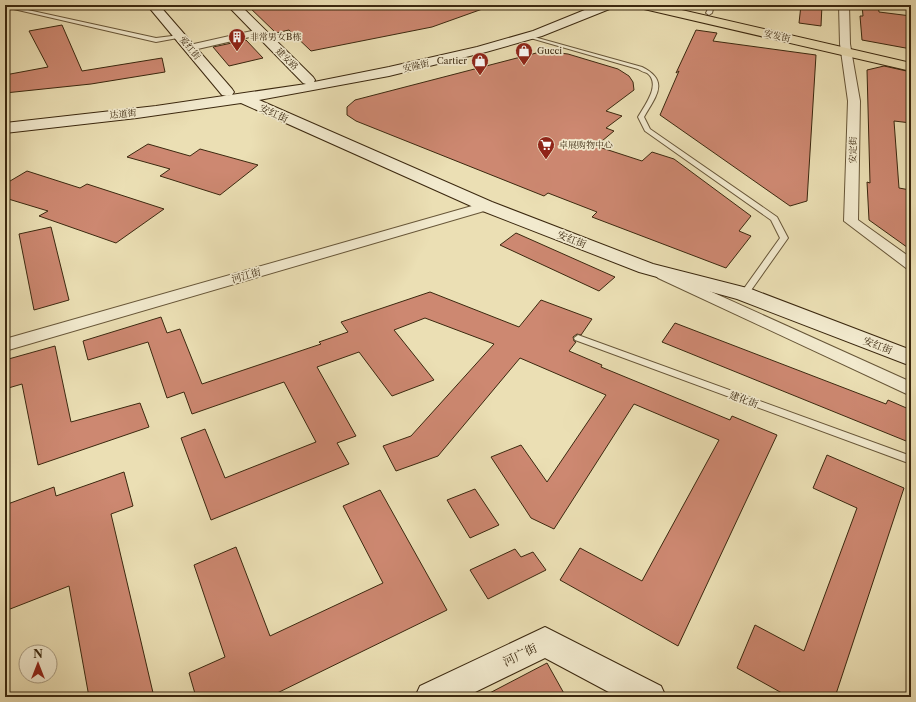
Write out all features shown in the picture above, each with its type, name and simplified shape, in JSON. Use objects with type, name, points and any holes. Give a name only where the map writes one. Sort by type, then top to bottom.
[{"type":"main road","name":"爱红街","points":[[153,5],[189,48],[234,95]]},
{"type":"main road","name":"建安路","points":[[233,5],[308,80]]},
{"type":"main road","name":"安隆街","points":[[234,95],[409,61],[519,32],[581,5]]},
{"type":"main road","name":"安隆街","points":[[234,95],[416,67],[529,36],[608,5]]},
{"type":"main road","name":"安发街","points":[[644,5],[846,48],[911,59]]},
{"type":"main road","name":"安发街","points":[[674,5],[710,9],[911,67]]},
{"type":"main road","name":"达道街","points":[[5,119],[153,102],[234,95]]},
{"type":"main road","name":"达道街","points":[[5,128],[156,111],[234,95]]},
{"type":"main road","name":"安红街","points":[[234,95],[486,206],[646,268],[744,294],[911,358]]},
{"type":"main road","name":"河广街","points":[[431,697],[545,642],[650,697]]},
{"type":"street","name":"安定街","points":[[844,5],[846,48],[854,101],[851,221],[911,265]]},
{"type":"street","points":[[189,48],[260,32]]},
{"type":"street","name":"河江街","points":[[5,345],[486,206]]},
{"type":"street","points":[[646,268],[726,303],[911,389]]},
{"type":"lane","points":[[5,6],[156,40],[180,37]]},
{"type":"lane","points":[[529,36],[640,68],[651,74],[655,80],[655,92],[641,117],[647,130],[774,220],[784,238],[744,294]]},
{"type":"lane","name":"建化街","points":[[578,338],[911,460]]},
{"type":"building","points":[[247,5],[488,5],[488,7],[432,27],[311,51],[289,30],[276,33]]},
{"type":"building","points":[[801,5],[822,5],[821,26],[799,23]]},
{"type":"building","points":[[862,5],[878,5],[879,12],[911,16],[911,49],[862,40],[860,16],[863,16]]},
{"type":"building","points":[[62,25],[82,71],[162,58],[165,72],[91,84],[5,93],[5,75],[48,67],[29,31]]},
{"type":"building","points":[[696,30],[717,33],[713,41],[816,55],[807,201],[790,206],[660,115],[679,71],[676,73]]},
{"type":"building","name":"非常男女B栋","points":[[246,40],[263,58],[229,66],[213,47]]},
{"type":"building","name":"卓展购物中心","points":[[544,51],[568,54],[618,69],[629,76],[633,82],[634,90],[606,111],[622,116],[606,128],[614,131],[596,146],[642,161],[652,152],[674,159],[751,216],[739,231],[751,236],[726,268],[592,217],[597,212],[548,193],[544,196],[356,121],[347,115],[347,107],[355,100]]},
{"type":"building","points":[[884,66],[911,72],[911,123],[894,121],[899,188],[910,190],[911,250],[869,220],[867,182],[870,183],[867,70]]},
{"type":"building","points":[[148,144],[190,156],[200,149],[258,165],[220,195],[160,176],[170,169],[127,157]]},
{"type":"building","points":[[27,171],[80,188],[87,184],[164,209],[116,243],[39,216],[48,211],[5,198],[5,184]]},
{"type":"building","points":[[51,227],[69,300],[34,310],[19,234]]},
{"type":"building","points":[[516,233],[615,277],[599,291],[500,245]]},
{"type":"building","points":[[430,292],[519,327],[541,300],[592,319],[581,335],[577,334],[573,337],[574,341],[576,342],[569,351],[602,365],[601,367],[730,420],[732,416],[777,435],[678,646],[560,580],[580,548],[642,581],[719,440],[634,404],[554,529],[531,518],[491,457],[521,445],[547,482],[606,395],[520,358],[438,456],[396,471],[383,446],[411,436],[494,344],[425,318],[394,330],[434,380],[392,396],[359,352],[317,367],[356,436],[337,443],[349,464],[211,520],[181,438],[205,429],[225,478],[316,442],[284,382],[192,414],[184,392],[167,398],[148,342],[88,360],[83,341],[161,317],[167,333],[180,329],[202,384],[321,344],[319,342],[348,332],[341,322]]},
{"type":"building","points":[[675,323],[886,404],[888,400],[911,410],[911,443],[662,342]]},
{"type":"building","points":[[55,346],[71,422],[140,403],[149,427],[38,465],[22,384],[5,389],[5,360]]},
{"type":"building","points":[[827,455],[904,488],[835,697],[789,697],[737,668],[755,625],[804,651],[857,508],[813,488]]},
{"type":"building","points":[[124,472],[133,506],[111,514],[154,697],[89,697],[69,586],[5,611],[5,505],[54,487],[56,496]]},
{"type":"building","points":[[475,489],[499,525],[470,538],[447,500]]},
{"type":"building","points":[[380,490],[447,610],[269,697],[196,697],[189,673],[225,657],[194,565],[236,547],[270,636],[383,583],[343,506]]},
{"type":"building","points":[[515,549],[521,557],[533,552],[546,570],[488,599],[470,570]]},
{"type":"building","points":[[547,663],[566,697],[482,697]]},
{"type":"place","name":"非常男女B栋","points":[[237,52]]},
{"type":"place","name":"Gucci","points":[[524,66]]},
{"type":"place","name":"Cartier","points":[[480,76]]},
{"type":"place","name":"卓展购物中心","points":[[546,160]]}]
